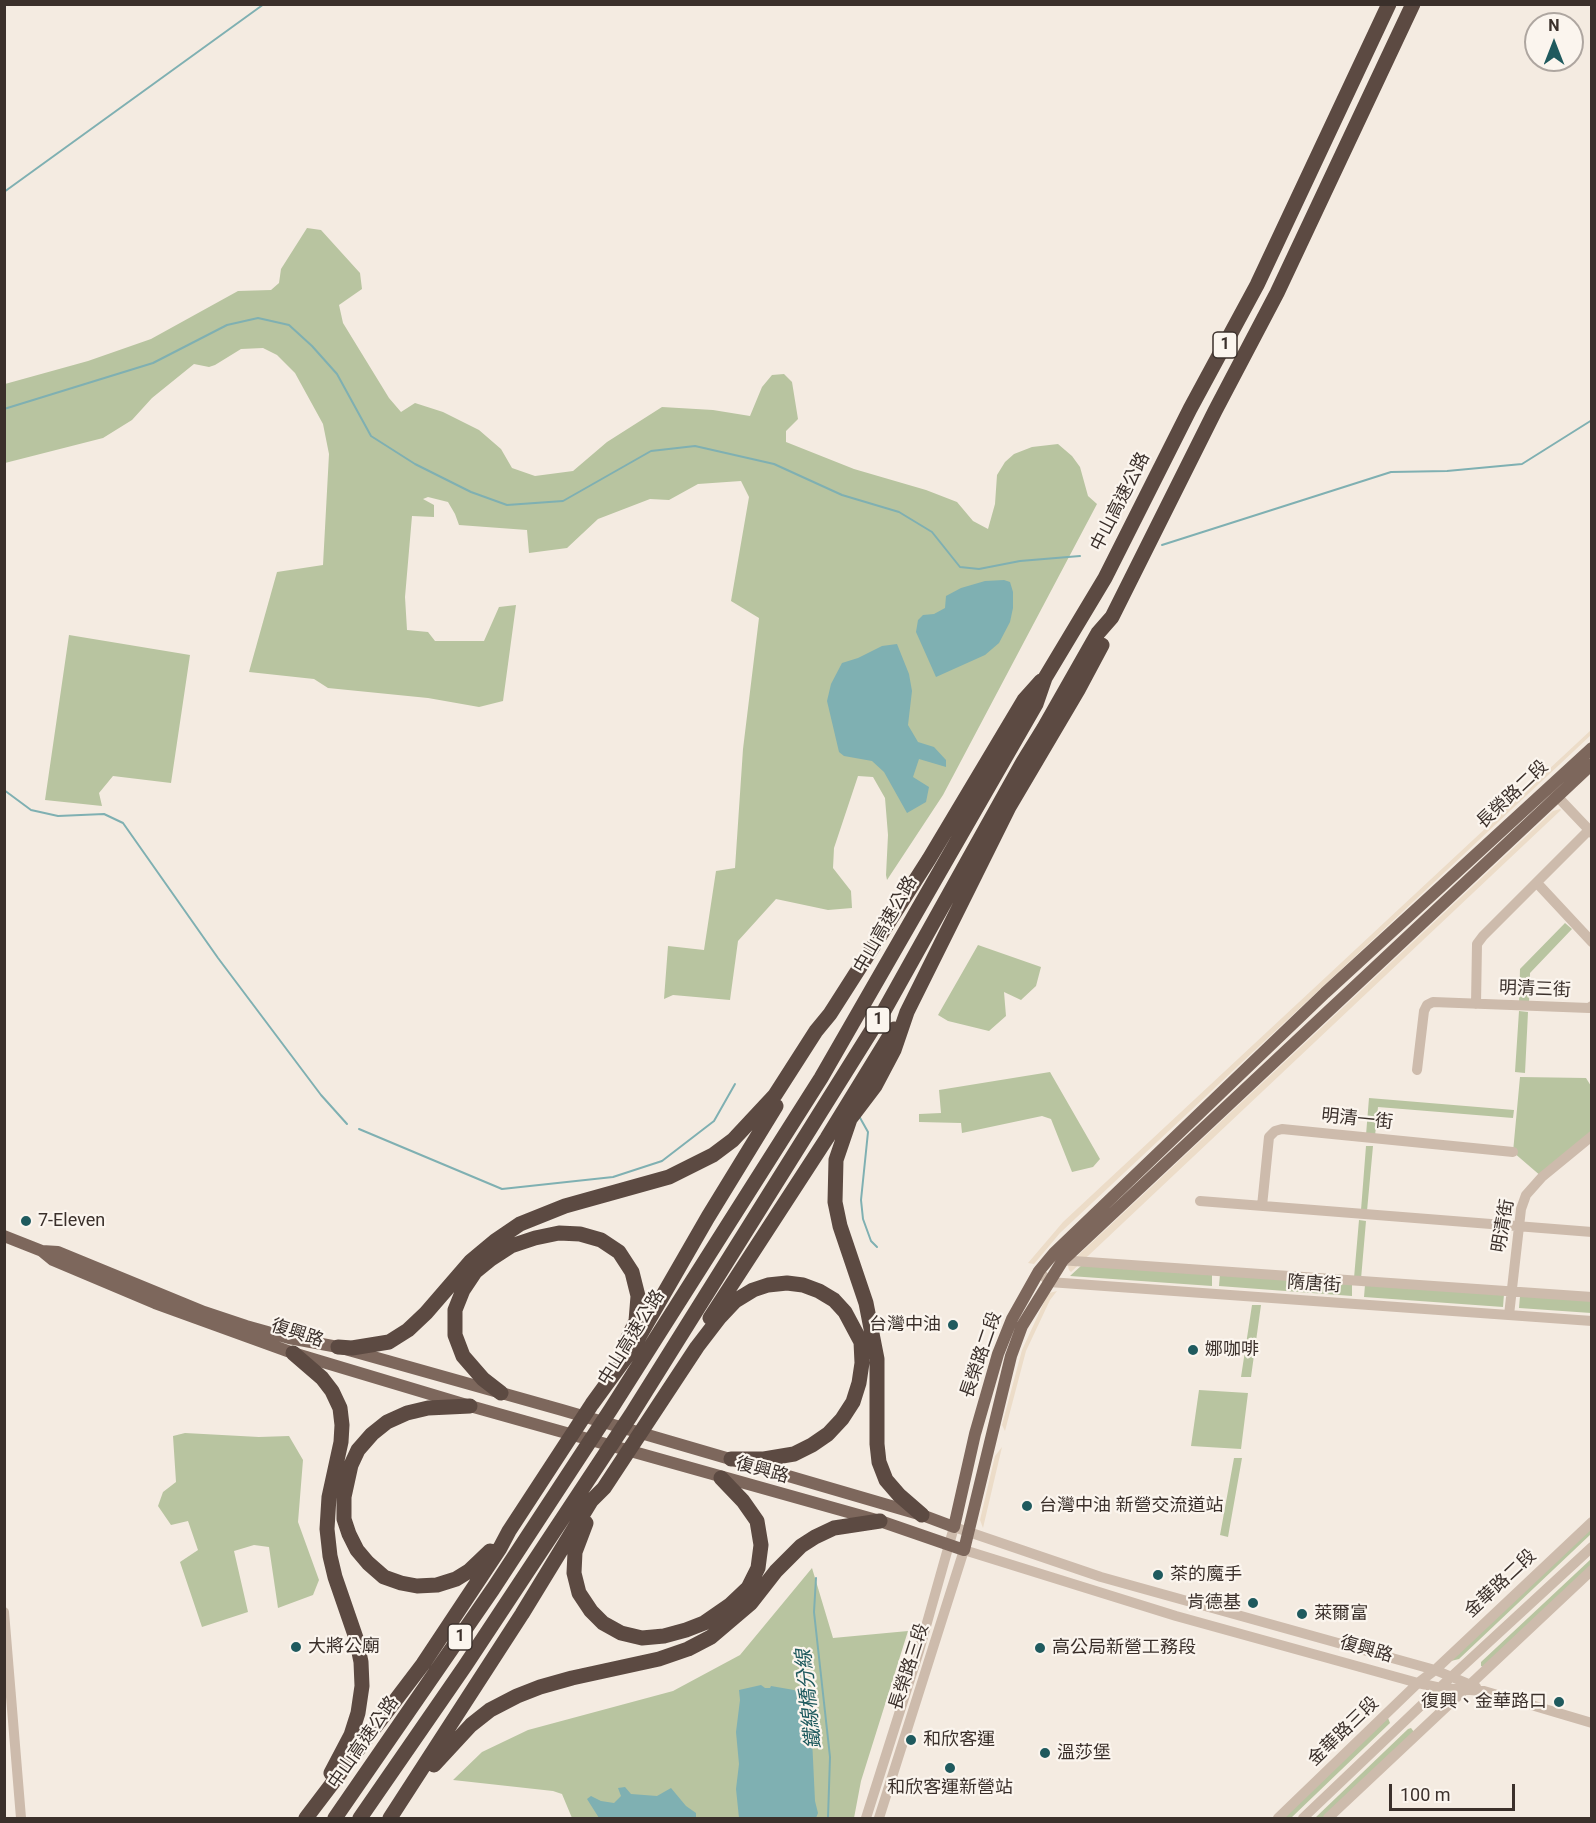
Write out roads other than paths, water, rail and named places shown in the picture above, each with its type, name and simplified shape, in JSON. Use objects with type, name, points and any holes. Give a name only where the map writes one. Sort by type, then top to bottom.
[{"type":"highway","name":"中山高速公路","points":[[335,1818],[493,1589],[611,1409],[821,1078],[1036,704],[1045,678],[1105,578],[1190,409],[1257,285],[1389,4]]},
{"type":"highway","name":"1","points":[[360,1818],[459,1676],[631,1415],[885,1009],[1023,762],[1098,633],[1112,617],[1277,293],[1413,4]]},
{"type":"highway","points":[[922,1515],[899,1496],[886,1479],[879,1462],[877,1359],[873,1330],[840,1226],[835,1202],[836,1160],[850,1119],[875,1086],[894,1050],[907,1012],[1009,807],[1107,637],[1112,617]]},
{"type":"highway","points":[[338,1347],[361,1347],[389,1342],[408,1330],[426,1313],[471,1261],[520,1224],[565,1206],[669,1177],[713,1155],[733,1140],[775,1095],[816,1031],[830,1014],[929,859],[1024,700],[1045,678]]},
{"type":"highway","points":[[697,1347],[701,1333],[716,1308],[848,1106],[894,1028],[907,1012]]},
{"type":"highway","points":[[304,1818],[423,1664],[592,1404],[632,1349],[749,1148],[824,1029],[830,1014]]},
{"type":"highway","points":[[501,1393],[483,1379],[463,1356],[455,1335],[455,1310],[463,1290],[476,1272],[491,1259],[511,1246],[559,1233],[580,1234],[601,1240],[619,1252],[632,1272],[638,1296],[636,1321],[608,1380]]},
{"type":"highway","points":[[721,1478],[743,1501],[757,1521],[761,1545],[758,1568],[748,1588],[730,1605],[704,1623],[664,1636],[642,1638],[621,1633],[603,1623],[591,1611],[579,1593],[574,1573],[575,1552],[582,1531],[604,1488],[697,1347],[735,1301],[753,1290],[768,1285],[787,1283],[803,1285],[819,1291],[834,1300],[845,1312],[861,1342],[862,1363],[859,1383],[847,1411],[828,1434],[794,1454],[764,1459],[731,1459]]},
{"type":"highway","points":[[293,1353],[322,1378],[332,1391],[340,1408],[341,1442],[329,1497],[327,1529],[335,1577],[356,1638],[361,1662],[362,1686],[358,1713],[351,1735],[338,1762],[304,1818]]},
{"type":"highway","points":[[470,1406],[428,1408],[407,1413],[387,1422],[372,1434],[358,1450],[347,1480],[344,1519],[357,1550],[368,1563],[384,1576],[417,1586],[437,1585],[462,1575],[486,1556],[509,1531]]},
{"type":"highway","points":[[390,1818],[522,1614],[591,1501],[604,1488]]},
{"type":"highway","points":[[396,1818],[439,1758],[471,1725],[490,1710],[540,1687],[659,1659],[688,1649],[711,1637],[733,1620],[801,1546],[815,1537],[847,1525],[880,1521]]},
{"type":"main road","name":"長榮路二段","points":[[954,1527],[975,1434],[998,1354],[1012,1319],[1039,1271],[1049,1259],[1363,977],[1467,880],[1553,792],[1592,748]]},
{"type":"main road","name":"長榮路二段","points":[[1214,1109],[1352,968],[1459,870],[1553,792],[1592,764]]},
{"type":"main road","points":[[1459,870],[1467,880]]},
{"type":"main road","points":[[1352,968],[1363,977]]},
{"type":"main road","name":"長榮路二段","points":[[964,1550],[1011,1356],[1022,1326],[1063,1260],[1134,1184]]},
{"type":"main road","name":"復興路","points":[[4,1236],[42,1251],[53,1260],[155,1303],[293,1353],[721,1478],[880,1521],[964,1550]]},
{"type":"main road","name":"復興路","points":[[42,1251],[58,1252],[204,1312],[246,1326],[290,1338],[338,1347],[501,1393],[922,1515],[954,1527]]},
{"type":"street","points":[[1553,792],[1590,831]]},
{"type":"street","name":"明清三街","points":[[1476,1004],[1477,944],[1590,831]]},
{"type":"street","points":[[1537,884],[1592,942]]},
{"type":"street","name":"明清三街","points":[[1417,1070],[1424,1011],[1427,1005],[1433,1002],[1589,1008],[1592,1006]]},
{"type":"street","name":"明清一街","points":[[1262,1206],[1269,1137],[1275,1131],[1282,1129],[1513,1152]]},
{"type":"street","name":"明清街","points":[[1509,1315],[1518,1226],[1526,1195],[1542,1177],[1592,1136]]},
{"type":"street","points":[[1200,1201],[1592,1232]]},
{"type":"street","name":"隋唐街","points":[[1049,1259],[1592,1298]]},
{"type":"street","points":[[1039,1271],[1048,1282]]},
{"type":"street","name":"隋唐街","points":[[1048,1282],[1592,1321]]},
{"type":"street","name":"金華路二段","points":[[1434,1670],[1592,1522]]},
{"type":"street","name":"復興路","points":[[954,1527],[1101,1578],[1434,1670],[1467,1686],[1592,1723]]},
{"type":"street","name":"長榮路二段","points":[[949,1545],[954,1527]]},
{"type":"street","name":"長榮路三段","points":[[866,1818],[919,1651],[949,1545]]},
{"type":"street","name":"金華路二段","points":[[1441,1688],[1592,1546]]},
{"type":"street","name":"復興路","points":[[964,1550],[1143,1606],[1418,1683],[1441,1688],[1467,1686]]},
{"type":"street","name":"長榮路三段","points":[[879,1818],[964,1550]]},
{"type":"street","points":[[1328,1818],[1592,1570]]},
{"type":"street","points":[[4,1612],[8,1712],[21,1818]]},
{"type":"street","name":"金華路三段","points":[[1278,1818],[1434,1670]]},
{"type":"street","name":"金華路三段","points":[[1303,1818],[1441,1688]]},
{"type":"street","points":[[874,1791],[885,1795]]},
{"type":"water","points":[[985,581],[1010,582],[1013,592],[1013,608],[1010,622],[999,643],[985,655],[936,677],[916,632],[918,620],[923,615],[934,614],[945,608],[946,596],[961,588]]},
{"type":"water","points":[[897,644],[909,674],[912,691],[908,725],[918,742],[934,747],[946,760],[946,767],[919,759],[913,777],[929,787],[926,802],[907,813],[884,772],[872,761],[844,756],[839,752],[827,701],[831,684],[842,663],[882,646]]},
{"type":"water","points":[[761,1685],[765,1688],[771,1686],[794,1690],[810,1697],[815,1801],[818,1813],[816,1818],[739,1818],[736,1789],[739,1764],[736,1732],[739,1690]]},
{"type":"water","points":[[625,1787],[631,1794],[657,1796],[671,1788],[686,1806],[696,1813],[696,1818],[599,1818],[587,1799],[591,1796],[601,1801],[614,1803],[621,1796],[618,1788]]},
{"type":"waterway","points":[[4,192],[264,4]]},
{"type":"waterway","points":[[4,409],[153,363],[227,325],[258,318],[289,325],[312,346],[337,374],[371,436],[415,464],[471,492],[507,505],[563,501],[651,451],[695,446],[774,464],[842,495],[899,512],[932,532],[960,567],[979,569],[1020,561],[1080,556]]},
{"type":"waterway","points":[[1162,545],[1391,472],[1447,471],[1522,464],[1592,420]]},
{"type":"waterway","points":[[4,790],[31,810],[58,816],[104,814],[123,823],[218,958],[321,1095],[347,1124]]},
{"type":"waterway","points":[[359,1129],[502,1189],[613,1177],[662,1161],[714,1121],[735,1084]]},
{"type":"waterway","points":[[859,1116],[868,1132],[861,1200],[863,1219],[871,1241],[877,1247]]},
{"type":"waterway","name":"鐵線橋分線","points":[[816,1578],[814,1612],[830,1757],[828,1818]]},
{"type":"place","name":"7-Eleven","points":[[26,1221]]},
{"type":"place","name":"台灣中油","points":[[953,1325]]},
{"type":"place","name":"娜咖啡","points":[[1193,1350]]},
{"type":"place","name":"台灣中油 新營交流道站","points":[[1027,1506]]},
{"type":"place","name":"茶的魔手","points":[[1158,1575]]},
{"type":"place","name":"肯德基","points":[[1253,1603]]},
{"type":"place","name":"萊爾富","points":[[1302,1614]]},
{"type":"place","name":"大將公廟","points":[[296,1647]]},
{"type":"place","name":"高公局新營工務段","points":[[1040,1648]]},
{"type":"place","name":"復興、金華路口","points":[[1559,1702]]},
{"type":"place","name":"和欣客運","points":[[911,1740]]},
{"type":"place","name":"溫莎堡","points":[[1045,1753]]},
{"type":"place","name":"和欣客運新營站","points":[[950,1768]]}]
